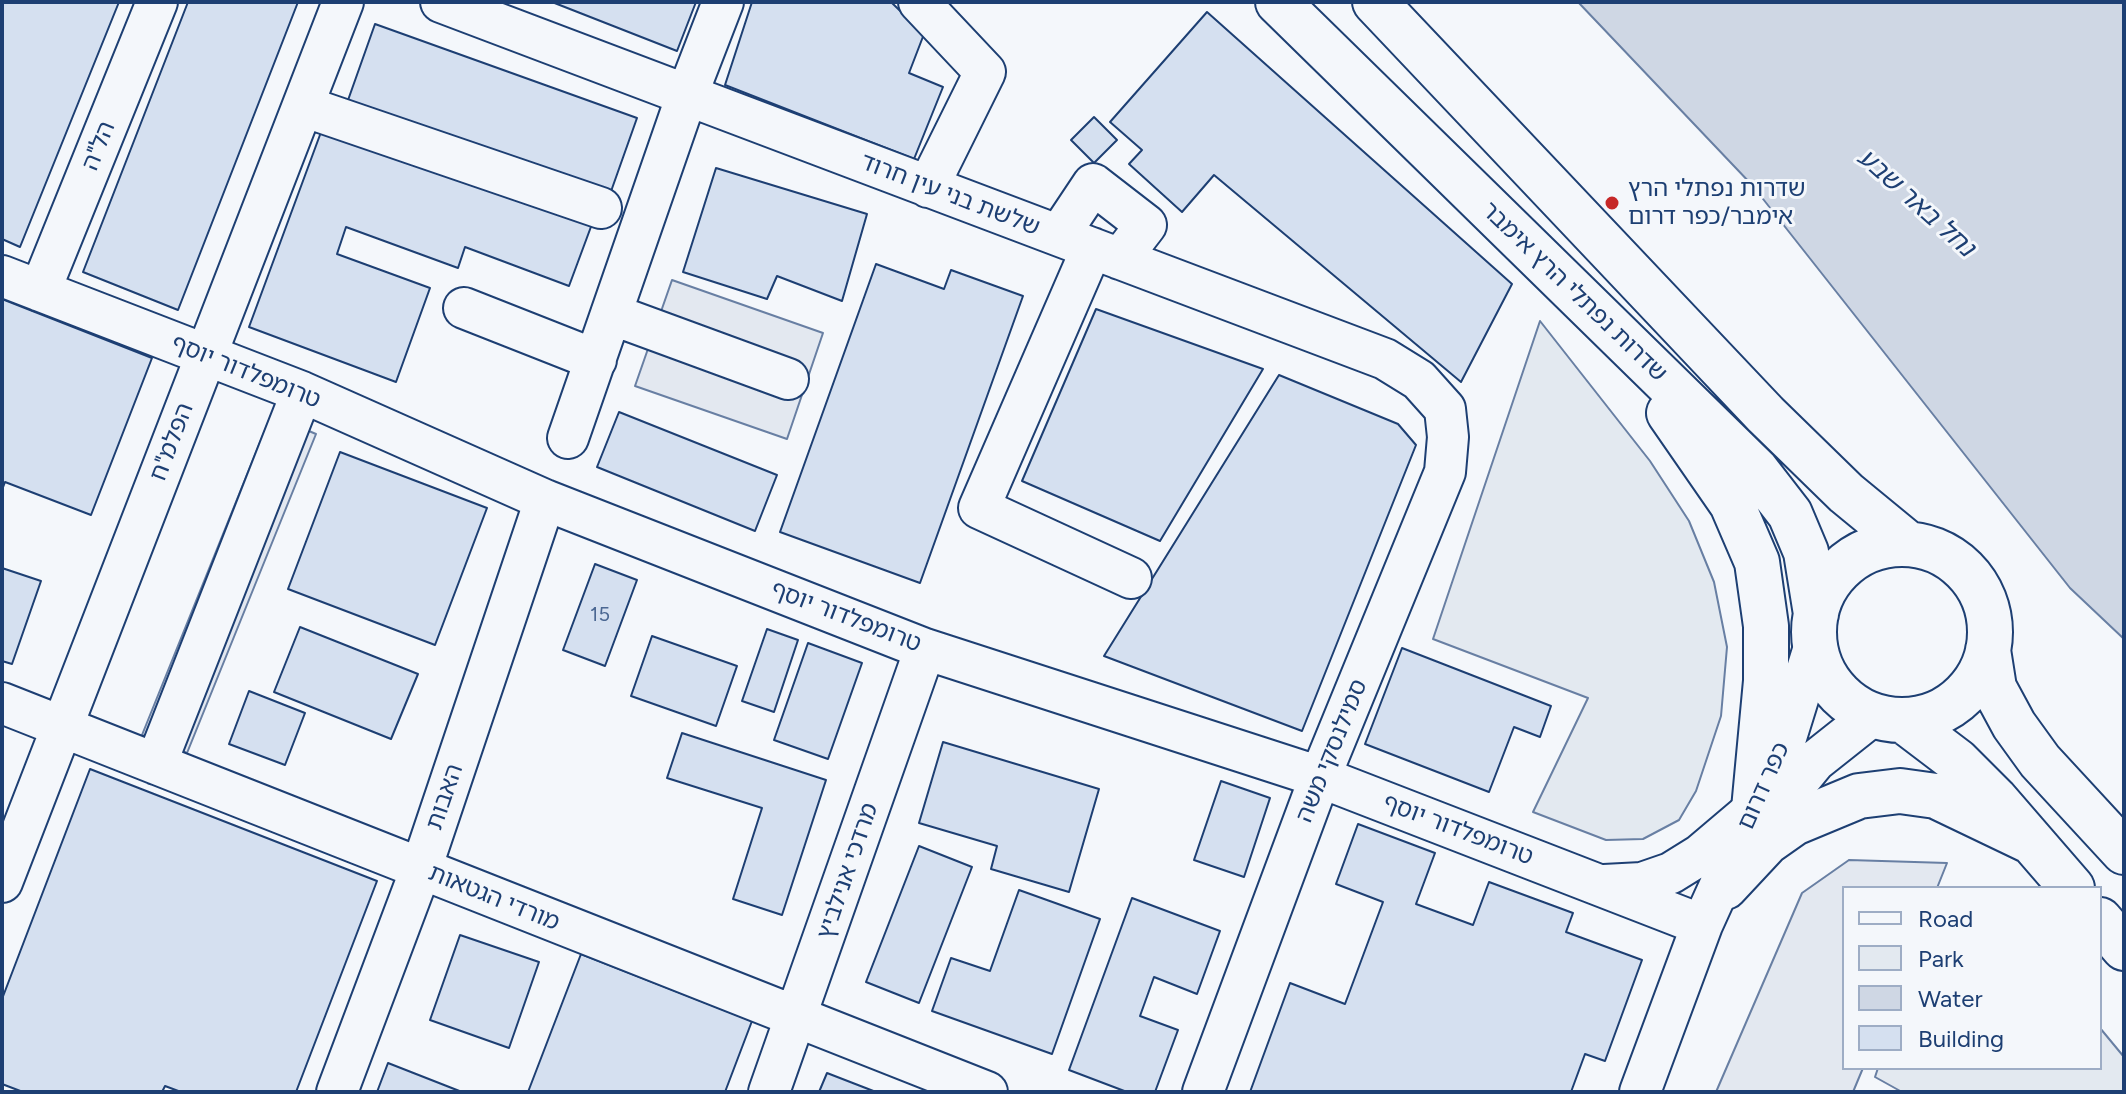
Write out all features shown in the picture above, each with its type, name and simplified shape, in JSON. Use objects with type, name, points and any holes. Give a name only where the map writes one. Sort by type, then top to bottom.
[{"type":"main road","name":"שדרות נפתלי הרץ אימבר","points":[[1278,2],[1756,470],[1790,514],[1806,552],[1815,629]]},
{"type":"main road","name":"שדרות נפתלי הרץ אימבר","points":[[1375,2],[1766,415],[1846,493],[1908,544]]},
{"type":"main road","points":[[1608,326],[1732,504],[1757,562],[1766,626],[1766,681],[1754,809]]},
{"type":"main road","points":[[2070,886],[1957,761],[1888,717],[1852,704],[1834,687],[1821,667],[1815,629],[1824,590],[1839,570],[1859,555],[1882,545],[1908,544],[1937,550],[1962,567],[1980,591],[1990,620],[1988,650],[1994,688],[2014,725],[2040,761],[2124,852]]},
{"type":"main road","points":[[1888,717],[1932,715],[1958,700],[1978,678],[1988,650]]},
{"type":"main road","points":[[1725,887],[1767,842],[1794,823],[1859,796],[1900,791],[1936,796],[2032,842]]},
{"type":"main road","points":[[2102,922],[2124,948]]},
{"type":"street","name":"הל\"ה","points":[[40,291],[157,2]]},
{"type":"street","name":"הפלמ\"ח","points":[[2,882],[343,2]]},
{"type":"street","name":"שלשת בני עין חרוד","points":[[441,2],[1385,359],[1419,380],[1445,409]]},
{"type":"street","points":[[568,438],[687,95],[723,2]]},
{"type":"street","points":[[919,2],[985,72],[928,187]]},
{"type":"street","points":[[303,106],[601,208]]},
{"type":"street","points":[[1090,247],[979,508],[1131,578]]},
{"type":"street","name":"טרומפלדור יוסף","points":[[2,276],[302,392],[545,500],[925,649],[1320,777],[1702,925]]},
{"type":"street","points":[[464,308],[596,360]]},
{"type":"street","points":[[611,314],[788,379]]},
{"type":"street","points":[[156,764],[302,392]]},
{"type":"street","name":"סמילנסקי משה","points":[[1203,1092],[1320,777],[1445,472],[1448,437],[1445,409]]},
{"type":"street","name":"האבות","points":[[337,1092],[421,869],[545,500]]},
{"type":"street","name":"כפר דרום","points":[[1640,1092],[1702,925],[1784,744],[1815,629]]},
{"type":"street","name":"מרדכי אנילביץ","points":[[769,1092],[925,649]]},
{"type":"street","name":"מורדי הגטאות","points":[[2,703],[797,1018],[948,1085],[987,1092]]},
{"type":"street","name":"כפר דרום","points":[[1702,925],[1774,807],[1826,751],[1888,717]]},
{"type":"street","points":[[1600,885],[1642,883],[1671,873],[1700,855],[1754,809]]},
{"type":"green space","points":[[1540,321],[1650,461],[1689,521],[1714,582],[1727,647],[1721,716],[1696,791],[1679,820],[1643,839],[1606,840],[1533,812],[1588,698],[1433,639]]},
{"type":"green space","points":[[2102,1030],[2124,1057],[2124,1092],[1902,1092],[1875,1077],[1877,1070],[2102,1070]]},
{"type":"shaded area","points":[[672,280],[823,333],[787,439],[635,386]]},
{"type":"shaded area","points":[[271,415],[316,434],[187,753],[142,735]]},
{"type":"shaded area","points":[[1849,860],[1947,863],[1938,886],[1842,886],[1842,1070],[1862,1070],[1853,1092],[1716,1092],[1802,893]]},
{"type":"water","name":"נחל באר שבע","points":[[1578,2],[2124,2],[2124,639],[2070,588],[1752,185]]},
{"type":"building","points":[[2,2],[119,2],[20,247],[2,239]]},
{"type":"building","points":[[188,2],[298,2],[178,310],[83,272]]},
{"type":"building","points":[[552,2],[696,2],[677,51]]},
{"type":"building","points":[[752,2],[891,2],[924,34],[909,73],[943,87],[914,159],[725,85]]},
{"type":"building","points":[[1207,12],[1512,284],[1461,382],[1214,175],[1182,212],[1129,164],[1142,150],[1110,122]]},
{"type":"building","points":[[375,24],[637,118],[609,197],[347,103]]},
{"type":"building","points":[[1094,117],[1117,140],[1094,163],[1071,140]]},
{"type":"building","points":[[324,124],[592,224],[569,286],[465,247],[458,268],[346,227],[337,254],[430,288],[396,382],[249,327]]},
{"type":"building","points":[[716,168],[867,214],[842,301],[777,276],[767,299],[683,272]]},
{"type":"building","points":[[876,264],[944,289],[951,270],[1023,296],[920,583],[780,532]]},
{"type":"building","points":[[2,299],[152,358],[91,515],[5,482],[2,490]]},
{"type":"building","points":[[1096,309],[1263,369],[1160,541],[1022,481]]},
{"type":"building","points":[[1279,375],[1398,424],[1416,445],[1302,731],[1104,656]]},
{"type":"building","points":[[619,412],[777,475],[755,531],[597,467]]},
{"type":"building","points":[[340,452],[487,508],[435,645],[288,589]]},
{"type":"building","points":[[595,564],[637,580],[605,666],[563,650]]},
{"type":"building","points":[[2,568],[41,581],[12,664],[2,661]]},
{"type":"building","points":[[300,627],[418,674],[391,739],[274,692]]},
{"type":"building","points":[[767,629],[798,640],[774,712],[742,701]]},
{"type":"building","points":[[652,636],[737,666],[716,726],[631,696]]},
{"type":"building","points":[[808,643],[862,663],[828,759],[774,740]]},
{"type":"building","points":[[1402,648],[1551,706],[1540,737],[1514,727],[1489,792],[1365,744]]},
{"type":"building","points":[[249,691],[305,713],[285,765],[229,744]]},
{"type":"building","points":[[682,733],[826,780],[782,915],[733,899],[762,808],[667,778]]},
{"type":"building","points":[[943,742],[1099,789],[1069,892],[991,869],[997,846],[919,823]]},
{"type":"building","points":[[90,769],[377,881],[296,1092],[181,1092],[165,1086],[162,1092],[23,1092],[2,1084],[2,999]]},
{"type":"building","points":[[1221,781],[1270,798],[1244,877],[1194,860]]},
{"type":"building","points":[[1358,824],[1435,853],[1416,904],[1473,925],[1489,882],[1573,913],[1566,932],[1642,960],[1605,1061],[1585,1054],[1571,1092],[1250,1092],[1290,983],[1345,1004],[1383,902],[1336,884]]},
{"type":"building","points":[[919,846],[972,867],[919,1003],[866,982]]},
{"type":"building","points":[[1019,890],[1100,919],[1052,1054],[932,1011],[951,958],[990,971]]},
{"type":"building","points":[[1132,898],[1220,931],[1197,994],[1154,977],[1140,1016],[1178,1030],[1155,1092],[1127,1092],[1069,1070]]},
{"type":"building","points":[[460,935],[539,962],[509,1048],[430,1020]]},
{"type":"building","points":[[581,954],[752,1021],[725,1092],[528,1092]]},
{"type":"building","points":[[388,1063],[462,1092],[377,1092]]},
{"type":"building","points":[[827,1073],[876,1092],[819,1092]]},
{"type":"place","name":"שדרות נפתלי הרץ אימבר/כפר דרום","points":[[1612,203]]}]
